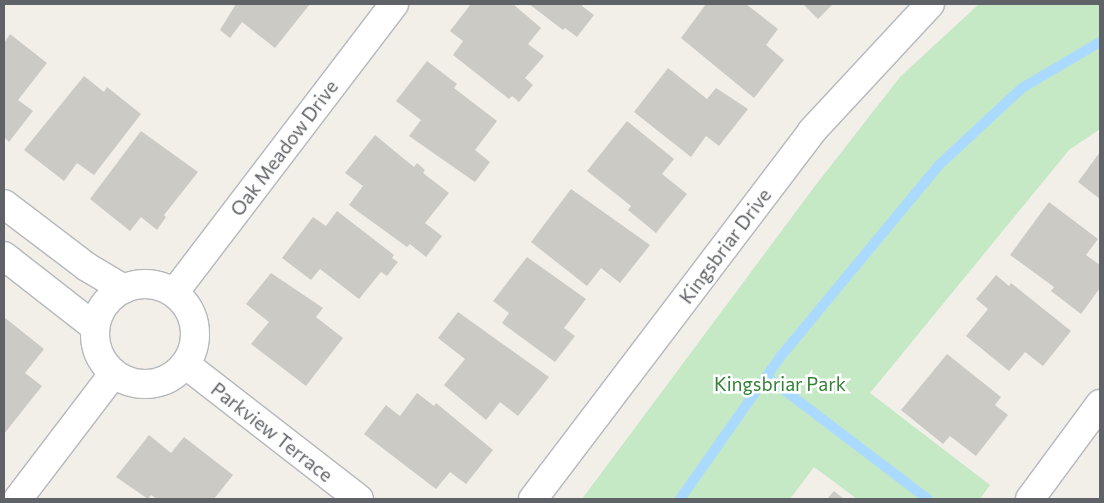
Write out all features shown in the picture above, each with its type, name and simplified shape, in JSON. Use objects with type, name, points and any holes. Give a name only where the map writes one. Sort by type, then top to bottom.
[{"type":"street","name":"Oak Meadow Drive","points":[[174,293],[394,4]]},
{"type":"street","name":"Kingsbriar Drive","points":[[533,499],[812,131],[930,4]]},
{"type":"street","points":[[4,204],[87,268],[124,289]]},
{"type":"street","points":[[4,256],[95,327]]},
{"type":"street","points":[[147,283],[174,293],[188,308],[194,326],[194,345],[185,364],[171,377],[153,384],[133,382],[114,373],[98,351],[95,327],[99,312],[111,296],[124,289],[147,283]]},
{"type":"street","name":"Parkview Terrace","points":[[185,364],[358,499]]},
{"type":"street","points":[[18,499],[114,373]]},
{"type":"street","points":[[1030,499],[1100,404]]},
{"type":"green space","name":"Kingsbriar Park","points":[[979,4],[1100,4],[1100,129],[1069,150],[870,393],[990,485],[980,499],[857,499],[814,467],[790,499],[582,499],[815,186],[900,77]]},
{"type":"building","points":[[236,4],[310,4],[275,48],[242,22],[230,38],[220,30]]},
{"type":"building","points":[[471,4],[513,4],[541,28],[528,44],[544,56],[525,78],[533,85],[519,102],[512,96],[509,99],[453,55],[463,41],[450,31]]},
{"type":"building","points":[[529,4],[583,4],[582,6],[594,15],[577,37],[565,28],[563,30]]},
{"type":"building","points":[[706,4],[746,4],[778,29],[766,45],[784,60],[754,98],[681,38]]},
{"type":"building","points":[[803,4],[833,4],[818,19]]},
{"type":"building","points":[[10,34],[47,63],[18,100],[33,111],[9,142],[4,137],[4,43]]},
{"type":"building","points":[[427,61],[457,84],[454,88],[497,121],[475,150],[490,162],[475,182],[409,136],[421,120],[396,101]]},
{"type":"building","points":[[668,68],[707,99],[716,88],[748,109],[719,146],[706,136],[691,157],[634,112]]},
{"type":"building","points":[[84,76],[104,92],[107,87],[141,114],[94,175],[77,163],[64,181],[24,150]]},
{"type":"building","points":[[627,121],[674,159],[662,174],[687,194],[656,233],[628,210],[631,206],[587,171]]},
{"type":"building","points":[[141,131],[198,172],[164,215],[166,217],[157,230],[141,217],[130,231],[90,199]]},
{"type":"building","points":[[375,135],[414,167],[417,163],[425,170],[423,173],[449,193],[425,223],[442,236],[426,257],[410,244],[407,247],[349,205],[363,186],[345,173]]},
{"type":"building","points":[[1100,152],[1100,199],[1078,182]]},
{"type":"building","points":[[571,189],[650,245],[620,283],[601,268],[587,286],[531,242]]},
{"type":"building","points":[[1049,202],[1098,239],[1086,255],[1100,265],[1100,288],[1081,314],[1051,291],[1054,287],[1010,255]]},
{"type":"building","points":[[337,211],[394,255],[392,258],[398,262],[387,276],[381,272],[359,299],[320,269],[311,280],[282,258],[313,217],[326,226]]},
{"type":"building","points":[[527,257],[586,299],[564,328],[575,336],[555,362],[502,323],[509,313],[493,301]]},
{"type":"building","points":[[271,273],[323,308],[316,317],[343,338],[306,386],[251,344],[269,322],[246,304]]},
{"type":"building","points":[[996,275],[1009,286],[1011,283],[1071,331],[1043,366],[1025,352],[1009,371],[966,336],[988,309],[976,299]]},
{"type":"building","points":[[458,312],[549,377],[518,416],[500,402],[486,420],[444,385],[465,359],[438,338]]},
{"type":"building","points":[[4,317],[44,349],[25,373],[42,386],[4,434]]},
{"type":"building","points":[[947,354],[1001,397],[995,405],[1008,415],[976,456],[950,436],[943,444],[901,410]]},
{"type":"building","points":[[417,393],[434,406],[436,403],[493,450],[466,484],[450,472],[436,489],[364,434],[386,405],[400,416]]},
{"type":"building","points":[[149,435],[171,453],[184,437],[233,475],[214,499],[157,499],[151,495],[148,499],[116,477]]},
{"type":"building","points":[[834,491],[844,499],[827,499]]},
{"type":"waterway","points":[[680,499],[781,356],[938,166],[1022,88],[1100,42]]},
{"type":"waterway","points":[[767,377],[928,499]]}]
